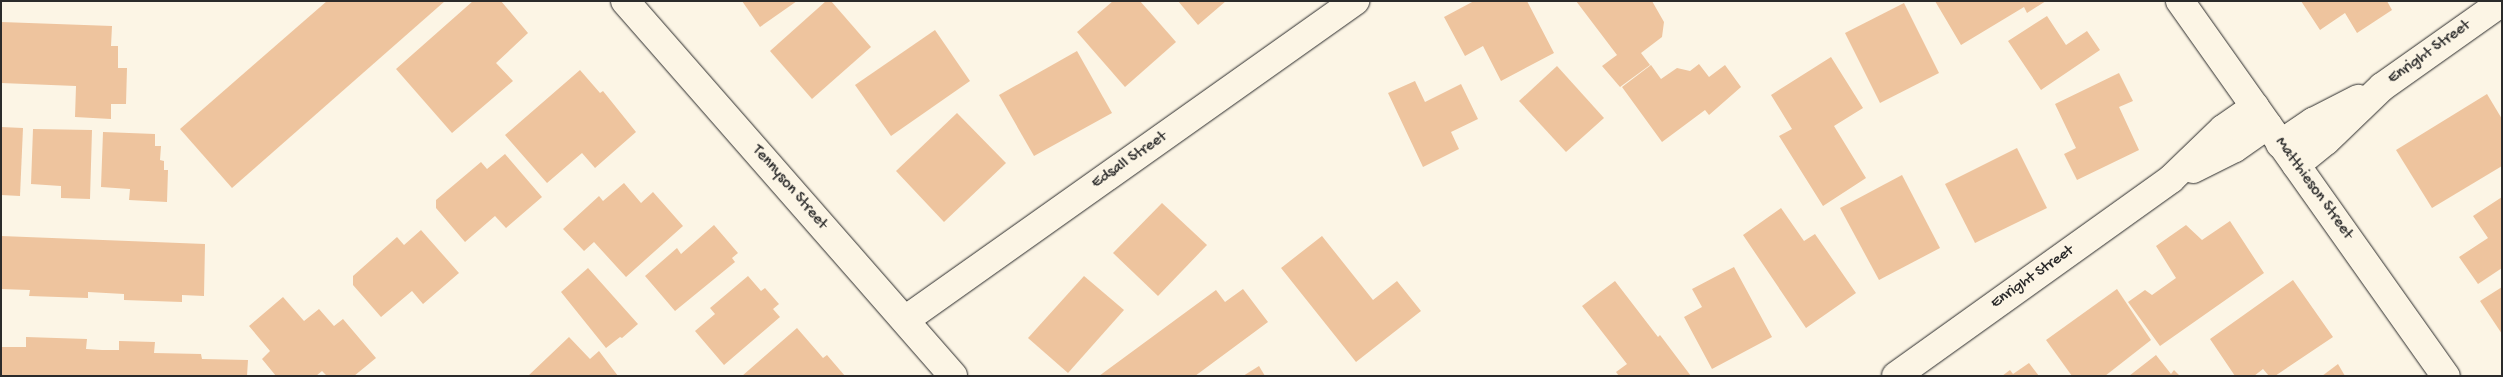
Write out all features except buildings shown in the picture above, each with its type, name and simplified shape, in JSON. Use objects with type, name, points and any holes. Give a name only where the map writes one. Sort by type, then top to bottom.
[{"type":"street","name":"Tennyson Street","points":[[625,1],[952,376]]},
{"type":"street","name":"Edsall Street","points":[[905,320],[1356,1]]},
{"type":"street","name":"Matthieson Street","points":[[2180,1],[2446,376]]},
{"type":"street","name":"Enright Street","points":[[1896,376],[2171,179],[2223,129],[2275,135],[2313,122],[2382,87],[2502,2]]}]
